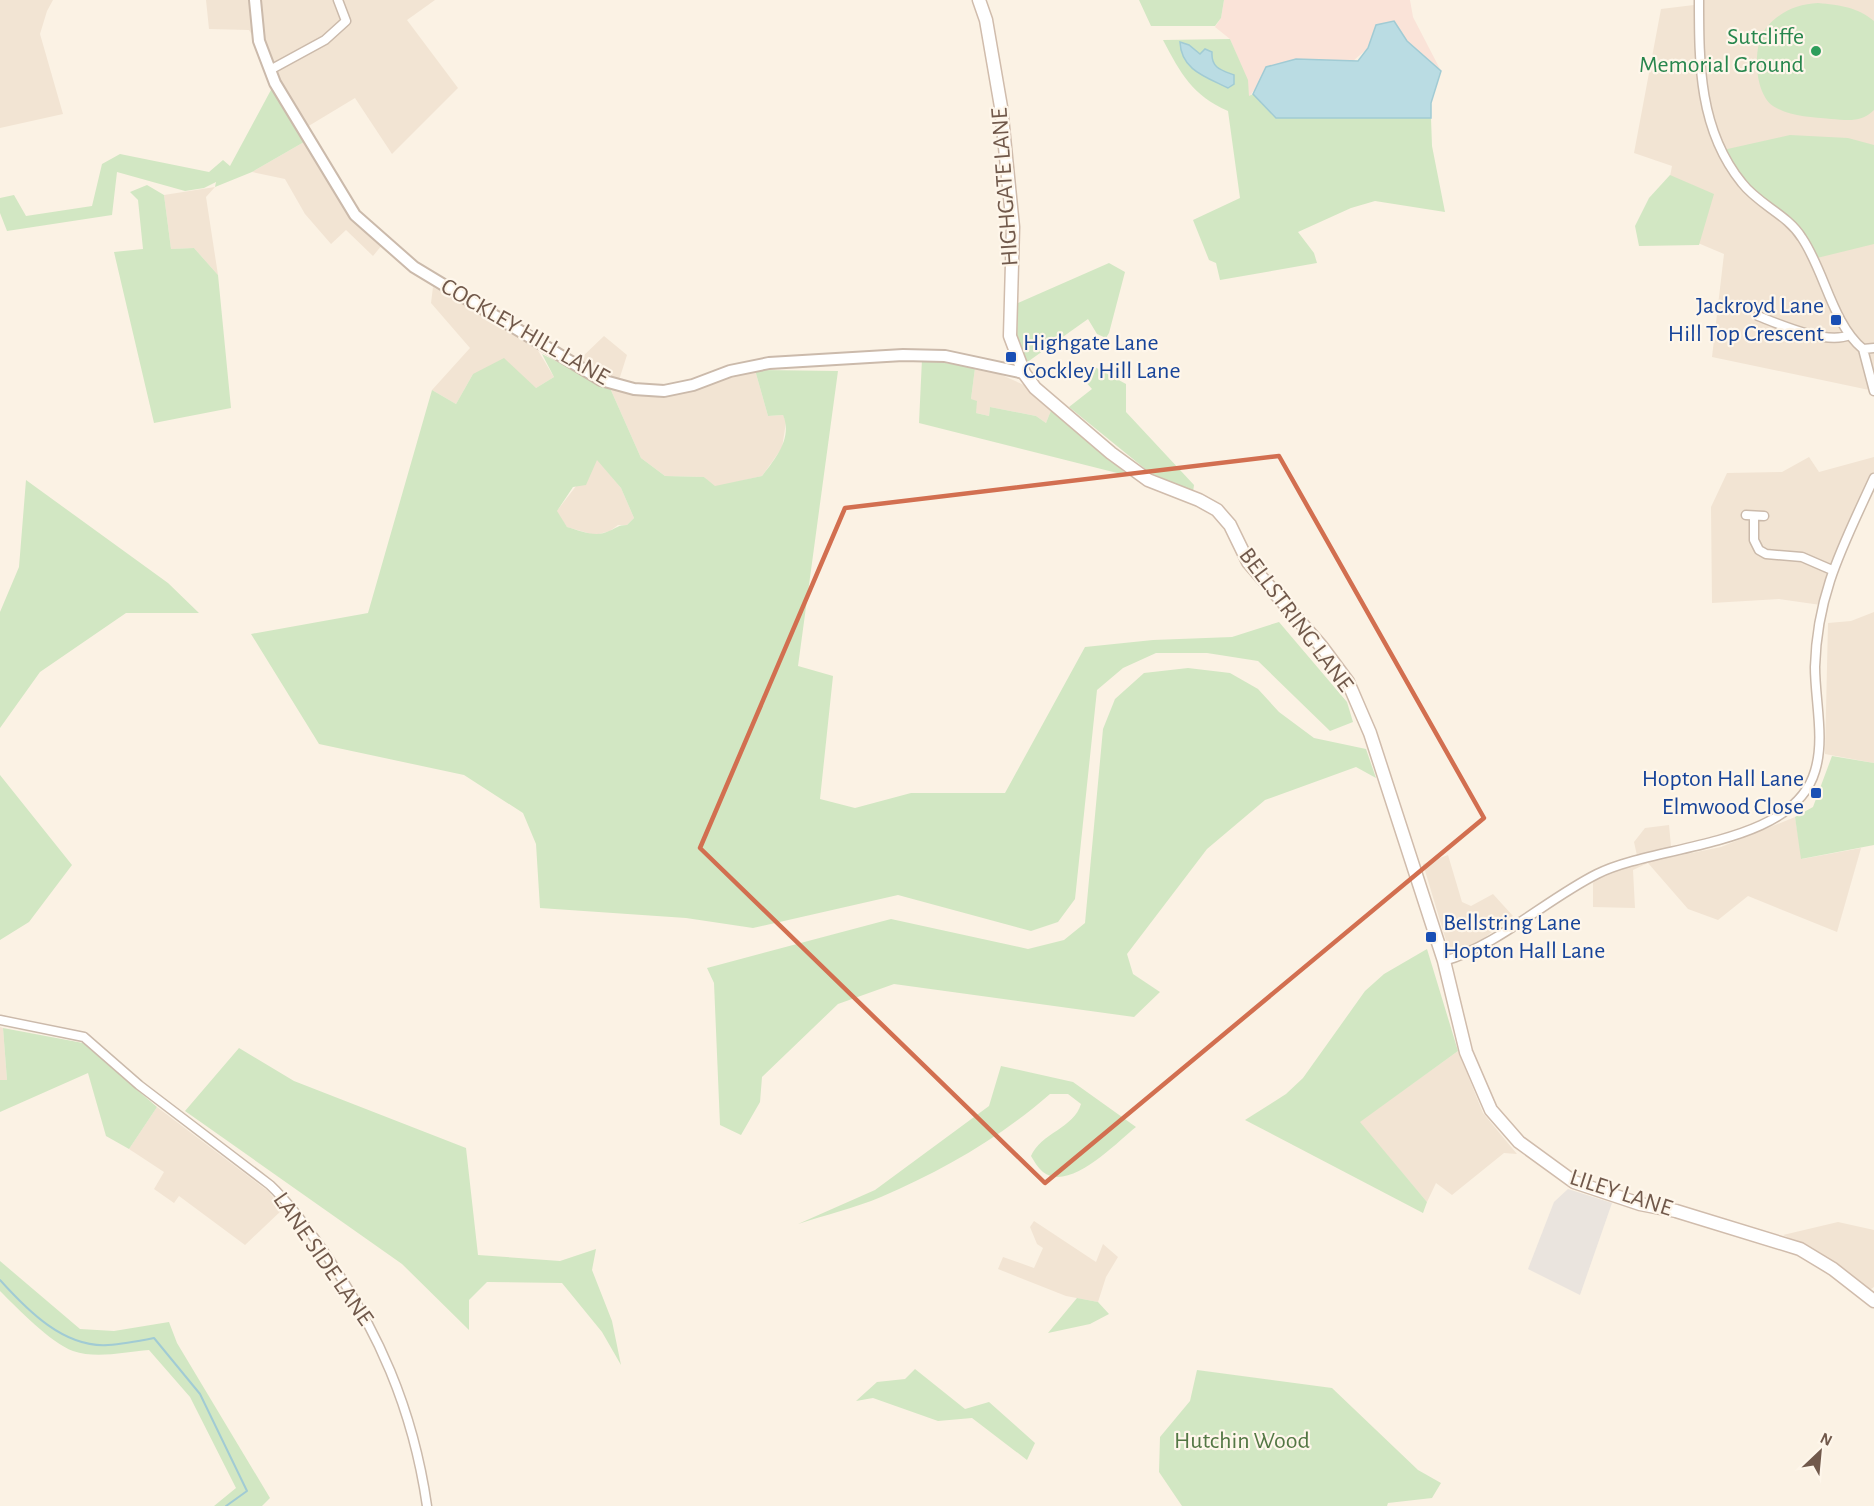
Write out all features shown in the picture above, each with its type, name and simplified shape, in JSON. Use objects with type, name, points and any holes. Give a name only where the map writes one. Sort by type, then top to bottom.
[{"type":"main road","name":"HIGHGATE LANE","points":[[979,0],[986,20],[1001,107],[1013,227],[1010,336],[1024,373]]},
{"type":"main road","name":"BELLSTRING LANE","points":[[1024,373],[1035,388],[1111,453],[1148,480],[1199,500],[1217,510],[1230,525],[1248,562],[1322,647],[1348,682],[1370,733],[1444,961]]},
{"type":"main road","name":"LILEY LANE","points":[[1444,961],[1466,1052],[1491,1110],[1519,1142],[1545,1164],[1574,1182],[1640,1204],[1676,1211],[1800,1249],[1833,1269],[1874,1301]]},
{"type":"street","name":"COCKLEY HILL LANE","points":[[255,0],[259,41],[270,70],[339,192],[355,215],[414,267],[601,380],[634,389],[664,391],[693,385],[730,371],[769,363],[903,355],[945,356],[1024,373]]},
{"type":"street","points":[[270,70],[325,40],[346,21],[338,0]]},
{"type":"street","points":[[1699,0],[1703,99],[1715,138],[1742,184],[1784,218],[1802,238],[1850,334],[1863,350],[1874,391]]},
{"type":"street","points":[[1758,316],[1825,337],[1839,339],[1850,334]]},
{"type":"street","points":[[1863,350],[1874,348]]},
{"type":"street","points":[[1444,961],[1470,954],[1553,899],[1599,873],[1646,857],[1731,837],[1771,820],[1796,803],[1815,772],[1818,752],[1815,666],[1823,598],[1832,570],[1874,478]]},
{"type":"street","points":[[1755,516],[1754,540],[1759,550],[1766,554],[1802,557],[1832,570]]},
{"type":"street","name":"LANE SIDE LANE","points":[[0,1020],[84,1037],[139,1085],[270,1185],[290,1203],[335,1267],[377,1338],[407,1416],[427,1506]]},
{"type":"highlighted area","points":[[1279,456],[1484,818],[1045,1183],[700,848],[845,508]]},
{"type":"shaded area","points":[[0,0],[53,0],[40,34],[63,114],[0,128]]},
{"type":"shaded area","points":[[206,0],[435,0],[407,20],[458,88],[392,154],[355,98],[307,127],[249,30],[209,29]]},
{"type":"shaded area","points":[[1224,0],[1410,0],[1413,17],[1441,71],[1407,41],[1376,25],[1368,48],[1353,61],[1296,59],[1259,83],[1249,97],[1247,80],[1230,39],[1215,27],[1221,18]]},
{"type":"shaded area","points":[[1702,0],[1874,0],[1874,391],[1712,357],[1724,254],[1660,227],[1672,166],[1634,153],[1661,9],[1702,4]]},
{"type":"shaded area","points":[[304,142],[353,218],[382,245],[373,256],[346,230],[331,244],[305,214],[285,179],[252,172]]},
{"type":"shaded area","points":[[215,187],[206,197],[218,275],[194,248],[171,249],[164,195]]},
{"type":"shaded area","points":[[433,287],[534,344],[554,377],[536,388],[473,374],[456,404],[432,390],[470,348],[431,303]]},
{"type":"shaded area","points":[[604,336],[627,355],[620,377],[611,388],[663,398],[755,370],[768,416],[783,415],[786,422],[782,448],[762,476],[715,487],[704,477],[665,476],[641,458],[610,388],[574,371],[580,359]]},
{"type":"shaded area","points":[[975,368],[993,371],[1024,385],[1052,408],[1046,423],[1036,416],[990,407],[989,416],[976,413],[971,399]]},
{"type":"shaded area","points":[[1809,457],[1819,472],[1874,457],[1874,478],[1821,605],[1779,599],[1712,603],[1711,507],[1727,473],[1782,472]]},
{"type":"shaded area","points":[[597,459],[621,488],[634,518],[627,525],[618,525],[610,531],[595,535],[567,527],[556,512]]},
{"type":"shaded area","points":[[1874,612],[1874,763],[1825,754],[1828,623],[1851,621]]},
{"type":"shaded area","points":[[1795,817],[1802,859],[1861,848],[1837,932],[1748,896],[1718,920],[1688,909],[1648,863],[1633,870],[1635,908],[1593,907],[1593,883],[1599,873],[1638,860],[1634,842],[1645,828],[1669,825],[1672,857],[1721,847]]},
{"type":"shaded area","points":[[1448,855],[1462,902],[1471,906],[1493,894],[1513,916],[1475,945],[1450,954],[1423,864]]},
{"type":"shaded area","points":[[0,1027],[3,1028],[7,1080],[0,1080]]},
{"type":"shaded area","points":[[1458,1051],[1483,1113],[1517,1154],[1504,1153],[1452,1195],[1436,1183],[1427,1202],[1359,1122]]},
{"type":"shaded area","points":[[157,1107],[268,1191],[283,1209],[245,1245],[179,1196],[174,1203],[154,1189],[164,1172],[129,1149]]},
{"type":"shaded area","points":[[1568,1189],[1612,1203],[1580,1295],[1528,1269],[1554,1202]]},
{"type":"shaded area","points":[[1034,1221],[1096,1262],[1103,1244],[1118,1257],[1106,1277],[1098,1302],[1066,1296],[998,1269],[1003,1257],[1034,1268],[1043,1248],[1037,1244],[1030,1227]]},
{"type":"shaded area","points":[[1838,1222],[1874,1230],[1874,1287],[1868,1291],[1814,1250],[1783,1235]]},
{"type":"green space","points":[[1139,0],[1224,0],[1221,18],[1215,26],[1151,26]]},
{"type":"green space","name":"Sutcliffe Memorial Ground","points":[[1818,3],[1848,8],[1874,21],[1874,110],[1864,117],[1843,120],[1794,114],[1773,106],[1762,91],[1757,57],[1766,28],[1777,17],[1790,10]]},
{"type":"green space","points":[[1230,39],[1248,80],[1249,96],[1253,94],[1276,118],[1431,118],[1432,146],[1445,212],[1375,201],[1351,208],[1298,232],[1314,253],[1317,263],[1220,280],[1216,263],[1209,260],[1193,220],[1240,198],[1228,111],[1196,90],[1182,73],[1163,40]]},
{"type":"green space","points":[[272,88],[304,142],[252,172],[215,187],[216,182],[204,188],[185,191],[117,172],[112,215],[7,231],[0,213],[0,198],[14,195],[26,216],[92,206],[102,164],[120,154],[209,172],[223,160],[230,166]]},
{"type":"green space","points":[[1790,135],[1848,138],[1874,145],[1874,244],[1817,258],[1805,237],[1745,183],[1723,150]]},
{"type":"green space","points":[[1670,175],[1714,194],[1699,245],[1639,246],[1635,226],[1649,198]]},
{"type":"green space","points":[[147,185],[164,195],[171,249],[194,248],[218,275],[231,408],[154,423],[114,252],[143,249],[138,200],[130,192]]},
{"type":"green space","points":[[1109,263],[1125,272],[1106,338],[1097,334],[1088,319],[1026,363],[1017,335],[1018,303]]},
{"type":"green space","points":[[542,354],[610,388],[641,458],[665,476],[704,477],[715,486],[762,476],[777,455],[784,440],[786,424],[783,415],[768,416],[755,370],[838,371],[798,666],[833,676],[820,799],[855,808],[911,793],[1005,793],[1085,647],[1153,640],[1232,637],[1279,622],[1347,702],[1353,722],[1330,731],[1258,661],[1207,653],[1156,653],[1123,668],[1097,690],[1075,899],[1058,922],[1031,931],[898,895],[753,928],[686,918],[540,908],[536,844],[523,813],[464,775],[319,744],[251,634],[368,613],[432,390],[456,404],[473,374],[504,358],[536,388],[554,377]],"holes":[[[597,460],[621,488],[634,518],[627,525],[604,533],[588,533],[567,527],[557,511],[573,487],[586,485]]]},
{"type":"green space","points":[[922,359],[975,368],[971,399],[977,401],[976,413],[989,416],[990,407],[1036,416],[1046,423],[1052,408],[1129,476],[919,423]]},
{"type":"green space","points":[[1093,366],[1126,384],[1126,412],[1194,485],[1193,492],[1149,472],[1069,407],[1092,389],[1084,380]]},
{"type":"green space","points":[[26,480],[168,583],[199,613],[126,613],[40,672],[0,728],[0,612],[19,567]]},
{"type":"green space","points":[[1188,668],[1230,673],[1258,689],[1279,712],[1314,738],[1366,749],[1376,778],[1356,767],[1265,800],[1207,849],[1127,954],[1133,974],[1160,992],[1134,1017],[894,984],[838,1004],[762,1077],[760,1102],[741,1135],[720,1125],[714,983],[707,968],[891,919],[1028,949],[1064,940],[1085,923],[1103,729],[1115,699],[1144,673]]},
{"type":"green space","points":[[1832,756],[1874,763],[1874,845],[1801,859],[1795,817],[1813,807]]},
{"type":"green space","points":[[0,775],[72,865],[29,922],[0,940]]},
{"type":"green space","points":[[1427,949],[1458,1051],[1360,1122],[1427,1202],[1423,1213],[1245,1120],[1286,1094],[1303,1078],[1365,991],[1384,974]]},
{"type":"green space","points":[[3,1028],[83,1043],[157,1107],[129,1149],[106,1136],[88,1073],[0,1112],[0,1080],[7,1080]]},
{"type":"green space","points":[[239,1048],[294,1081],[466,1148],[478,1255],[560,1261],[596,1249],[592,1270],[612,1321],[621,1365],[602,1332],[562,1283],[487,1282],[469,1300],[469,1330],[402,1264],[185,1111]]},
{"type":"green space","points":[[1001,1066],[1073,1082],[1136,1127],[1079,1171],[1066,1176],[1054,1177],[1043,1172],[1031,1156],[1042,1142],[1072,1119],[1081,1104],[1068,1094],[1050,1094],[991,1139],[926,1176],[871,1201],[798,1224],[875,1190],[989,1106]]},
{"type":"green space","points":[[0,1261],[80,1329],[114,1331],[169,1322],[177,1343],[270,1498],[262,1506],[214,1506],[236,1488],[190,1397],[149,1350],[91,1354],[64,1347],[35,1325],[0,1291]]},
{"type":"green space","points":[[1077,1298],[1098,1302],[1109,1314],[1090,1324],[1048,1333]]},
{"type":"green space","points":[[915,1369],[965,1409],[989,1402],[1035,1443],[1027,1460],[972,1418],[938,1421],[873,1398],[856,1401],[877,1382],[905,1379]]},
{"type":"green space","name":"Hutchin Wood","points":[[1197,1370],[1332,1388],[1418,1470],[1441,1483],[1432,1498],[1388,1503],[1387,1506],[1182,1506],[1159,1472],[1160,1437],[1190,1401]]},
{"type":"water","points":[[1394,21],[1407,41],[1441,71],[1431,103],[1431,118],[1276,118],[1253,94],[1266,67],[1296,59],[1358,61],[1368,48],[1376,25]]},
{"type":"water","points":[[1180,42],[1189,45],[1200,54],[1205,49],[1212,52],[1215,65],[1234,75],[1234,84],[1228,88],[1196,71],[1181,52]]},
{"type":"waterway","points":[[0,1280],[34,1315],[62,1334],[76,1340],[108,1345],[154,1338],[200,1394],[247,1491],[226,1506]]},
{"type":"place","name":"Sutcliffe Memorial Ground","points":[[1816,51]]},
{"type":"place","name":"Jackroyd Lane Hill Top Crescent","points":[[1836,320]]},
{"type":"place","name":"Highgate Lane Cockley Hill Lane","points":[[1011,357]]},
{"type":"place","name":"Hopton Hall Lane Elmwood Close","points":[[1816,793]]},
{"type":"place","name":"Bellstring Lane Hopton Hall Lane","points":[[1431,937]]}]
